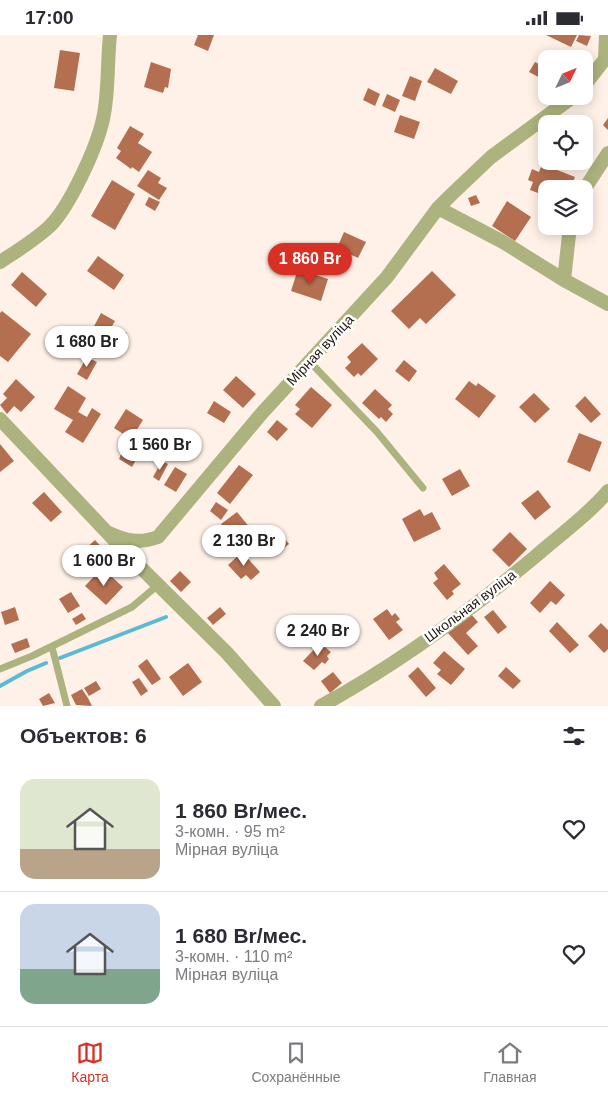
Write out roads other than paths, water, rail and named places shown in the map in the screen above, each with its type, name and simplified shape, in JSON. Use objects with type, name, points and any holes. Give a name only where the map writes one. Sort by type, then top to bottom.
[{"type":"street","points":[[0,262],[51,225],[68,199],[82,172],[103,119],[110,35]]},
{"type":"street","points":[[593,75],[606,59],[606,35]]},
{"type":"street","name":"Мірная вуліца","points":[[134,561],[158,537],[262,413],[388,277],[438,208],[491,157],[562,105]]},
{"type":"street","points":[[590,180],[608,153]]},
{"type":"street","points":[[438,208],[608,304]]},
{"type":"street","points":[[564,280],[569,235]]},
{"type":"street","points":[[0,419],[134,561],[227,653],[274,706]]},
{"type":"street","name":"Школьная вуліца","points":[[321,706],[361,683],[453,620],[557,538],[593,508],[608,491]]},
{"type":"street","points":[[107,532],[131,542],[145,542],[158,537]]},
{"type":"lane","points":[[310,361],[377,432],[423,488]]},
{"type":"lane","points":[[0,669],[52,647],[132,607],[158,585]]},
{"type":"lane","points":[[52,647],[67,706]]},
{"type":"waterway","points":[[60,658],[166,617]]},
{"type":"waterway","points":[[0,686],[46,663]]}]
